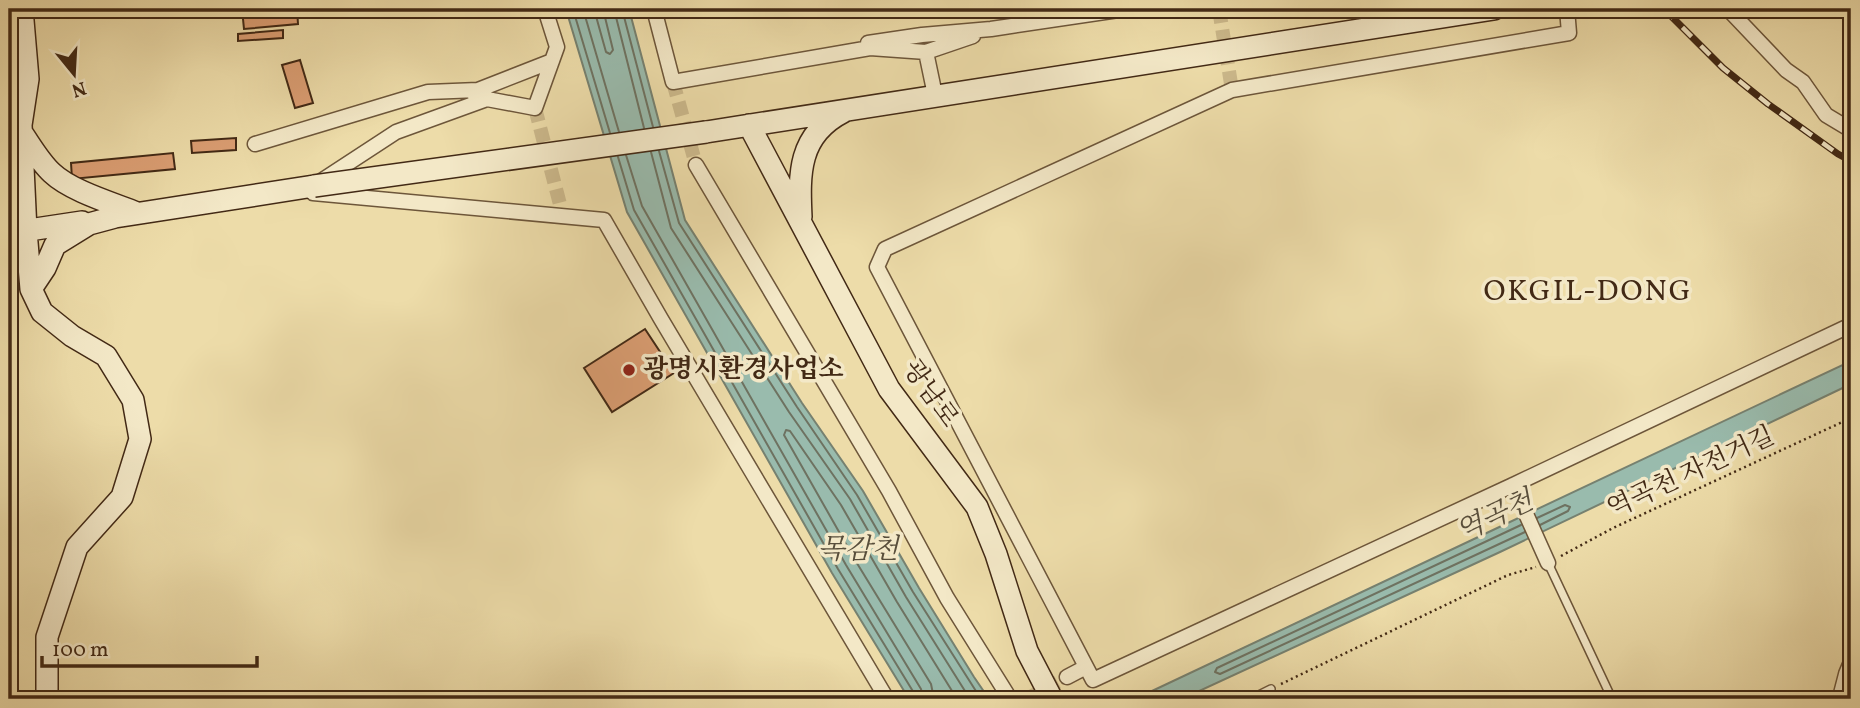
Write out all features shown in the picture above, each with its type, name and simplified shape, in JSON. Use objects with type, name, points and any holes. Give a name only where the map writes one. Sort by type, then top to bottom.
[{"type":"main road","points":[[22,9],[28,79],[22,129],[17,232],[31,289],[42,312],[72,336],[106,356],[132,400],[141,439],[122,497],[77,547],[47,637],[47,699]]},
{"type":"main road","points":[[17,232],[286,190],[706,132],[1494,9]]},
{"type":"main road","points":[[9,106],[50,172],[71,186],[137,213]]},
{"type":"main road","points":[[802,223],[799,181],[807,151],[822,126],[851,108]]},
{"type":"main road","name":"광남로","points":[[749,125],[889,389],[977,507],[996,554],[1027,651],[1052,699]]},
{"type":"main road","points":[[31,289],[46,268],[55,245],[89,224],[115,217]]},
{"type":"street","points":[[314,186],[396,132],[487,99],[535,108],[556,47],[545,9]]},
{"type":"street","points":[[654,9],[673,82],[870,48],[926,52],[990,29]]},
{"type":"street","points":[[841,53],[873,41],[990,29],[1125,9]]},
{"type":"street","points":[[1567,9],[1569,33],[1232,90],[885,249],[877,267],[1093,680],[1851,325]]},
{"type":"street","points":[[1728,9],[1786,70],[1803,82],[1826,116],[1851,130]]},
{"type":"street","points":[[926,52],[935,95]]},
{"type":"street","points":[[255,144],[428,92],[478,90],[552,61]]},
{"type":"street","points":[[468,106],[478,90]]},
{"type":"street","points":[[696,164],[889,491],[947,598],[1010,699]]},
{"type":"street","points":[[286,190],[604,220],[887,699]]},
{"type":"street","points":[[1513,485],[1548,564]]},
{"type":"street","points":[[1067,677],[1086,667]]},
{"type":"lane","points":[[1548,564],[1612,699]]},
{"type":"lane","points":[[1836,699],[1851,653]]},
{"type":"lane","points":[[1251,699],[1271,689]]},
{"type":"path","name":"역곡천 자전거길","points":[[1271,689],[1508,575],[1548,564],[1613,528],[1851,418]]},
{"type":"water","name":"목감천","points":[[567,9],[629,9],[685,220],[802,403],[863,491],[919,588],[989,699],[909,699],[832,573],[627,212]]},
{"type":"water","points":[[1851,361],[1851,384],[1500,552],[1182,699],[1135,699],[1672,446]]},
{"type":"building","points":[[242,9],[297,9],[298,24],[244,29]]},
{"type":"building","points":[[283,30],[283,38],[238,41],[238,34]]},
{"type":"building","points":[[300,60],[313,103],[295,108],[282,65]]},
{"type":"building","points":[[236,138],[236,150],[192,153],[191,141]]},
{"type":"building","points":[[173,153],[175,169],[72,179],[71,163]]},
{"type":"building","name":"광명시환경사업소","points":[[645,329],[674,373],[612,412],[584,368]]},
{"type":"tunnel","points":[[1219,9],[1232,90]]},
{"type":"tunnel","points":[[673,82],[696,165]]},
{"type":"tunnel","points":[[535,108],[563,216]]},
{"type":"tunnel","points":[[1027,699],[1067,677]]},
{"type":"railway","points":[[1664,9],[1723,68],[1768,104],[1851,161]]},
{"type":"place","name":"광명시환경사업소","points":[[629,370]]},
{"type":"district","name":"OKGIL-DONG","points":[[1588,292]]},
{"type":"water label","name":"역곡천","points":[[1495,517]]}]
